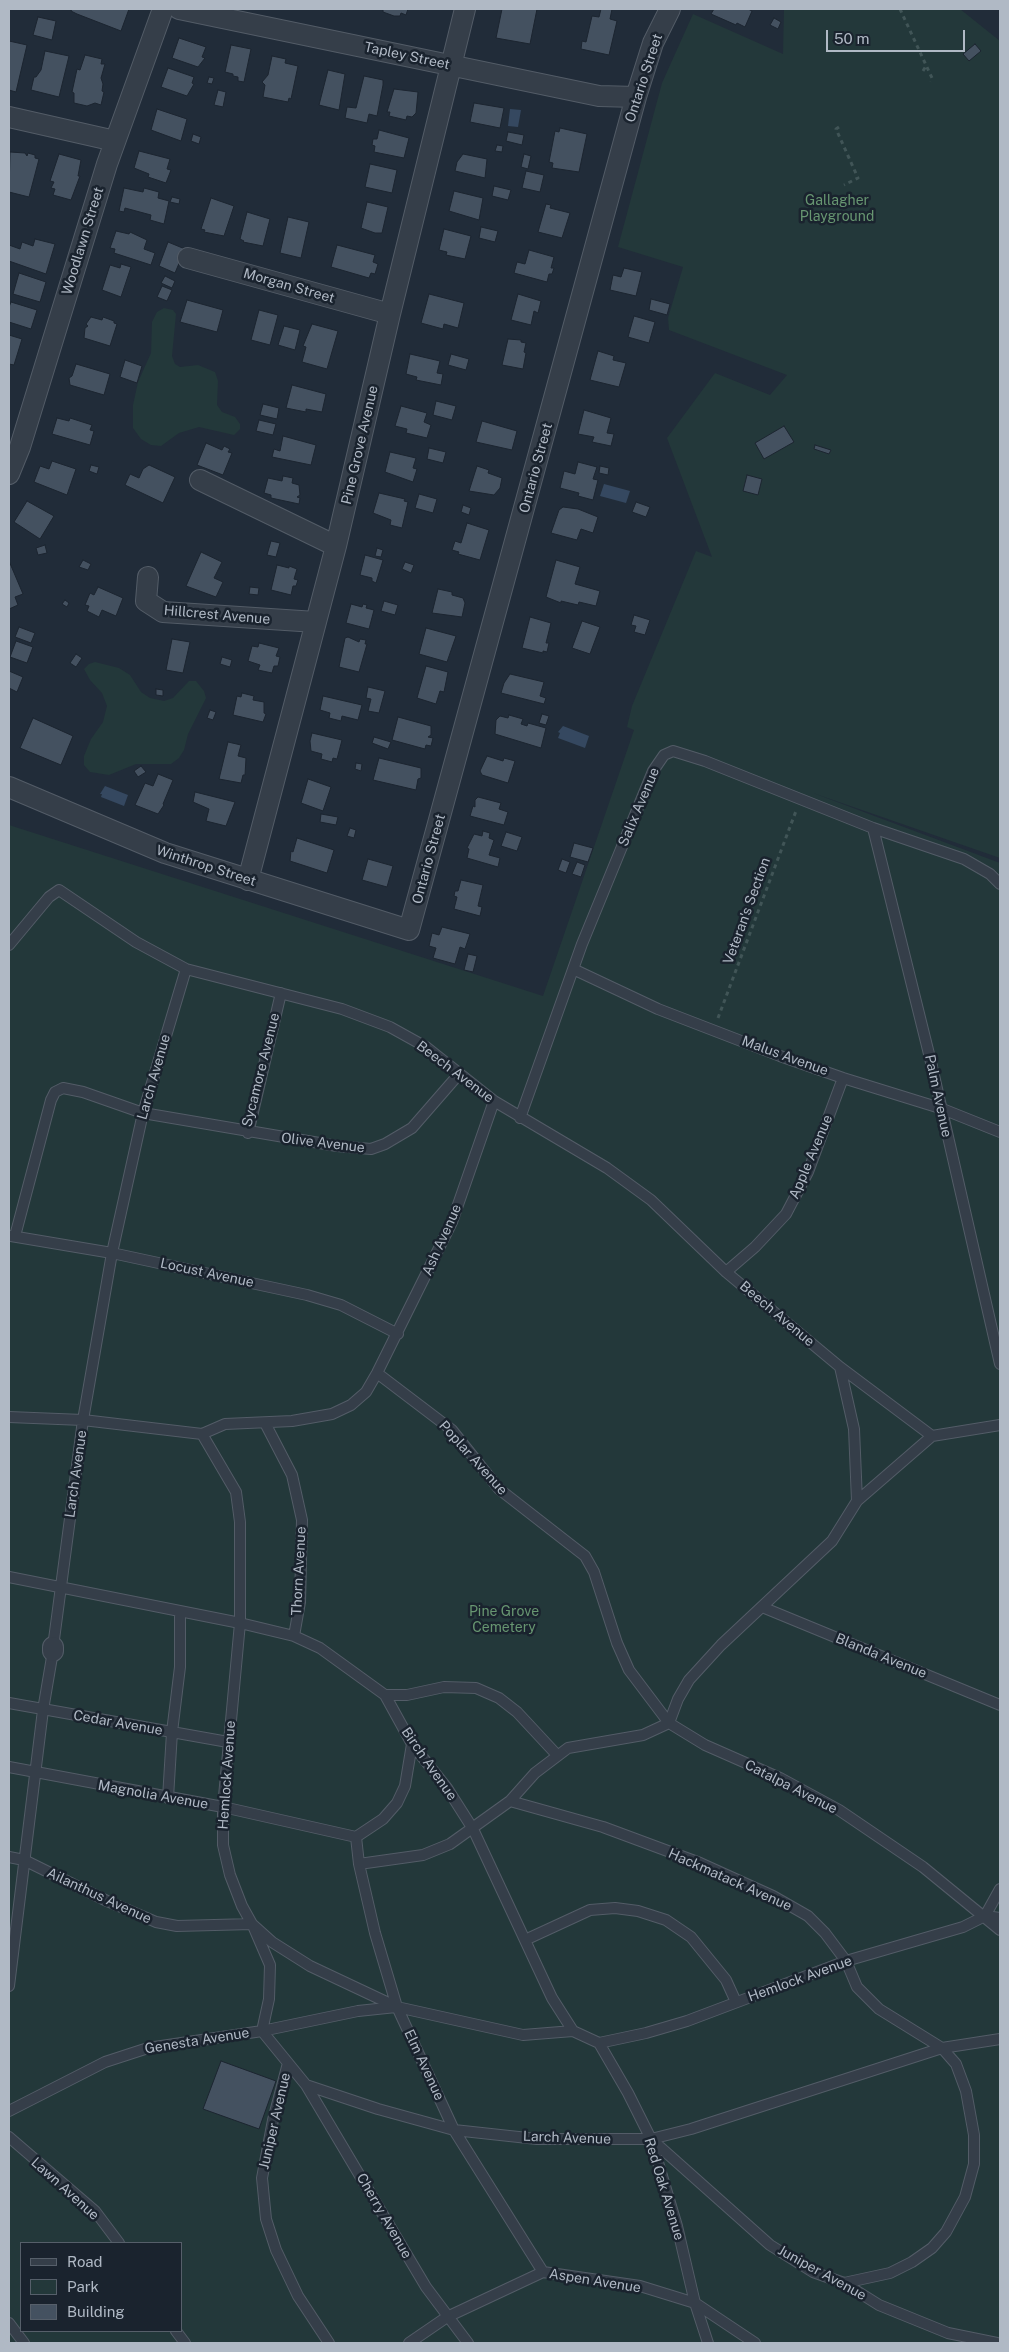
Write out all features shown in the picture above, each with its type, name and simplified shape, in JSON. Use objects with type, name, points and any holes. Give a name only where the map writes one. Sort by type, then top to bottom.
[{"type":"street","name":"Woodlawn Street","points":[[9,474],[20,448],[115,141],[164,9]]},
{"type":"street","name":"Tapley Street","points":[[178,9],[599,96],[636,97]]},
{"type":"street","name":"Pine Grove Avenue","points":[[248,880],[336,546],[390,314],[465,9]]},
{"type":"street","name":"Ontario Street","points":[[409,930],[636,97],[654,43],[670,9]]},
{"type":"street","points":[[9,117],[115,141]]},
{"type":"street","name":"Morgan Street","points":[[188,258],[390,314]]},
{"type":"street","points":[[200,480],[336,546]]},
{"type":"street","name":"Hillcrest Avenue","points":[[148,577],[146,601],[163,612],[316,622]]},
{"type":"street","name":"Winthrop Street","points":[[9,787],[144,846],[409,930]]},
{"type":"lane","name":"Salix Avenue","points":[[520,1118],[573,969],[653,771],[664,755],[673,751],[681,753],[800,798],[872,828],[964,859],[990,874],[1000,884]]},
{"type":"lane","name":"Palm Avenue","points":[[872,828],[930,1058],[1000,1364]]},
{"type":"lane","name":"Beech Avenue","points":[[9,946],[49,897],[60,890],[136,942],[186,969],[342,1009],[390,1027],[426,1047],[494,1101],[607,1168],[651,1200],[726,1272],[840,1367],[932,1436]]},
{"type":"lane","name":"Larch Avenue","points":[[9,1986],[43,1710],[53,1649],[83,1420],[112,1253],[143,1113],[186,969]]},
{"type":"lane","name":"Malus Avenue","points":[[573,969],[658,1009],[712,1030],[844,1078],[940,1108],[1000,1132]]},
{"type":"lane","name":"Sycamore Avenue","points":[[12,1236],[51,1100],[55,1092],[63,1088],[83,1092],[143,1113],[248,1132],[281,993]]},
{"type":"lane","name":"Olive Avenue","points":[[248,1132],[337,1146],[371,1149],[385,1144],[412,1128],[459,1074]]},
{"type":"lane","name":"Apple Avenue","points":[[726,1272],[755,1247],[786,1214],[808,1172],[844,1078]]},
{"type":"lane","name":"Ash Avenue","points":[[377,1373],[452,1222],[494,1101]]},
{"type":"lane","name":"Locust Avenue","points":[[12,1236],[112,1253],[307,1295],[341,1305],[398,1334]]},
{"type":"lane","points":[[840,1367],[854,1429],[857,1501]]},
{"type":"lane","points":[[9,1417],[83,1420],[202,1434],[225,1424],[265,1423],[332,1414],[351,1405],[366,1392],[377,1373]]},
{"type":"lane","name":"Poplar Avenue","points":[[377,1373],[452,1430],[499,1489],[584,1556],[594,1572],[617,1643],[629,1670],[669,1723]]},
{"type":"lane","name":"Thorn Avenue","points":[[265,1423],[292,1475],[302,1520],[300,1602],[294,1636]]},
{"type":"lane","points":[[360,1864],[423,1855],[450,1844],[510,1801],[535,1773],[568,1748],[643,1735],[669,1723],[678,1698],[689,1680],[720,1645],[832,1540],[857,1501],[932,1436],[1000,1425]]},
{"type":"lane","name":"Hemlock Avenue","points":[[202,1434],[236,1492],[240,1522],[240,1623],[223,1807],[223,1845],[230,1875],[242,1906],[252,1924],[272,1942],[310,1966],[396,2007],[523,2035],[573,2031]]},
{"type":"lane","name":"Birch Avenue","points":[[9,1577],[240,1623],[294,1636],[320,1648],[385,1695],[412,1744],[447,1788],[473,1829],[552,1998],[573,2031]]},
{"type":"lane","name":"Blanda Avenue","points":[[762,1607],[1000,1705]]},
{"type":"lane","points":[[168,1798],[172,1732],[180,1667],[180,1611]]},
{"type":"lane","points":[[385,1695],[407,1695],[444,1687],[476,1688],[499,1698],[518,1712],[557,1755]]},
{"type":"lane","name":"Cedar Avenue","points":[[9,1703],[228,1742]]},
{"type":"lane","name":"Catalpa Avenue","points":[[669,1723],[705,1745],[780,1778],[839,1810],[924,1867],[1000,1930]]},
{"type":"lane","points":[[356,1837],[383,1820],[398,1802],[405,1786],[412,1744]]},
{"type":"lane","name":"Magnolia Avenue","points":[[9,1767],[223,1807],[356,1837]]},
{"type":"lane","name":"Hackmatack Avenue","points":[[510,1801],[603,1828],[700,1864],[773,1896],[808,1916],[825,1933],[846,1961],[857,1987],[879,2009],[942,2048],[956,2064],[966,2091],[974,2135],[974,2164],[965,2197],[946,2232],[932,2248],[912,2262],[890,2272],[844,2283]]},
{"type":"lane","name":"Elm Avenue","points":[[356,1837],[374,1933],[396,2007],[454,2130],[543,2272]]},
{"type":"lane","name":"Ailanthus Avenue","points":[[9,1857],[24,1860],[107,1901],[156,1922],[177,1926],[252,1924]]},
{"type":"lane","points":[[1000,1889],[985,1916],[1000,1918]]},
{"type":"lane","points":[[524,1940],[590,1910],[615,1908],[638,1911],[666,1920],[691,1937],[726,1980],[736,2002]]},
{"type":"lane","name":"Hemlock Avenue","points":[[599,2043],[646,2033],[687,2021],[846,1961],[964,1927],[985,1916]]},
{"type":"lane","points":[[252,1924],[270,1965],[269,1999],[262,2031],[306,2084]]},
{"type":"lane","name":"Genesta Avenue","points":[[9,2111],[105,2062],[148,2048],[262,2031],[338,2014],[396,2007]]},
{"type":"lane","points":[[573,2031],[599,2043]]},
{"type":"lane","name":"Larch Avenue","points":[[306,2084],[378,2109],[454,2130],[537,2139],[651,2139],[691,2129],[942,2048],[1000,2039]]},
{"type":"lane","name":"Red Oak Avenue","points":[[599,2043],[628,2093],[651,2139],[678,2226],[696,2303],[708,2343]]},
{"type":"lane","name":"Juniper Avenue","points":[[288,2063],[273,2120],[262,2178],[266,2219],[276,2250],[298,2296],[329,2343]]},
{"type":"lane","name":"Cherry Avenue","points":[[306,2084],[394,2235],[447,2316],[468,2343]]},
{"type":"lane","name":"Lawn Avenue","points":[[9,2137],[94,2211],[118,2242]]},
{"type":"lane","name":"Juniper Avenue","points":[[651,2139],[770,2245],[813,2272],[844,2283],[879,2305],[948,2333],[996,2343]]},
{"type":"lane","name":"Aspen Avenue","points":[[409,2343],[447,2316],[543,2272],[640,2286],[696,2303],[755,2343]]},
{"type":"lane","points":[[9,2323],[24,2343]]},
{"type":"lane","points":[[177,2332],[185,2343]]},
{"type":"path","points":[[900,9],[932,78],[931,82]]},
{"type":"path","points":[[923,70],[926,66]]},
{"type":"path","points":[[838,127],[836,129],[858,178],[844,185]]},
{"type":"path","points":[[843,145],[846,138]]},
{"type":"path","name":"Veteran's Section","points":[[712,1030],[722,1012],[800,798]]},
{"type":"green space","name":"Pine Grove Cemetery","points":[[784,9],[960,9],[1000,41],[1000,858],[813,793],[1000,863],[1000,2343],[9,2343],[9,825],[543,996],[634,730],[627,727],[632,706],[696,551],[712,557],[667,438],[715,373],[770,395],[787,375],[669,330],[668,318],[683,267],[618,247],[662,83],[693,14],[783,54]]},
{"type":"green space","points":[[164,308],[173,310],[176,314],[172,356],[175,364],[180,367],[198,365],[215,372],[218,381],[217,405],[222,412],[235,417],[240,424],[240,429],[234,435],[199,427],[179,433],[161,446],[151,445],[141,439],[133,428],[133,405],[138,382],[151,353],[152,322],[157,312]]},
{"type":"green space","points":[[95,662],[119,668],[130,675],[141,692],[150,698],[164,701],[173,698],[189,681],[196,681],[204,691],[206,698],[188,734],[184,750],[179,758],[171,764],[136,764],[109,775],[90,772],[84,765],[84,756],[91,739],[103,722],[107,706],[102,693],[90,680],[84,669],[89,664]]},
{"type":"water","points":[[510,109],[521,110],[518,127],[508,126]]},
{"type":"water","points":[[604,484],[630,491],[626,503],[600,496]]},
{"type":"water","points":[[563,726],[589,736],[585,748],[558,738],[560,733],[558,732]]},
{"type":"water","points":[[105,786],[128,795],[124,806],[101,797],[102,794],[100,794]]},
{"type":"building","points":[[72,9],[129,9],[121,31],[77,14],[71,11]]},
{"type":"building","points":[[383,9],[408,9],[406,15],[401,13],[400,16],[394,16],[383,12]]},
{"type":"building","points":[[502,9],[537,9],[530,44],[496,38]]},
{"type":"building","points":[[601,9],[612,9],[610,19],[617,21],[609,55],[581,49],[582,41],[586,42],[592,16],[599,17]]},
{"type":"building","points":[[714,9],[748,9],[752,11],[745,27],[711,14]]},
{"type":"building","points":[[38,17],[56,21],[52,40],[33,35]]},
{"type":"building","points":[[774,18],[781,22],[778,29],[770,25]]},
{"type":"building","points":[[179,38],[206,47],[202,57],[205,58],[198,67],[172,58]]},
{"type":"building","points":[[9,41],[27,45],[16,92],[9,90]]},
{"type":"building","points":[[975,44],[981,51],[969,61],[963,54]]},
{"type":"building","points":[[231,45],[251,49],[244,82],[238,81],[238,77],[233,76],[233,74],[225,72]]},
{"type":"building","points":[[45,51],[69,56],[59,97],[31,90],[34,77],[41,70]]},
{"type":"building","points":[[85,55],[102,59],[101,64],[105,64],[101,78],[103,84],[102,91],[104,92],[101,105],[95,103],[87,106],[74,103],[74,93],[72,92],[77,69],[80,70]]},
{"type":"building","points":[[272,56],[286,59],[285,63],[298,66],[291,99],[289,98],[288,102],[263,97],[265,85],[262,82],[268,75]]},
{"type":"building","points":[[168,68],[194,77],[192,83],[194,84],[187,96],[161,87]]},
{"type":"building","points":[[328,70],[345,74],[339,110],[319,105]]},
{"type":"building","points":[[364,76],[383,80],[377,116],[369,114],[367,123],[345,118],[347,107],[356,108]]},
{"type":"building","points":[[209,77],[214,78],[212,84],[207,83]]},
{"type":"building","points":[[394,89],[418,92],[416,113],[412,117],[407,116],[406,120],[389,116],[390,112],[387,112]]},
{"type":"building","points":[[218,90],[226,92],[223,107],[214,105]]},
{"type":"building","points":[[474,103],[504,108],[500,128],[470,122]]},
{"type":"building","points":[[157,109],[187,119],[181,141],[151,130]]},
{"type":"building","points":[[560,128],[587,134],[579,172],[552,168],[553,163],[549,162],[555,131],[559,132]]},
{"type":"building","points":[[379,130],[409,138],[404,158],[374,152],[373,139],[377,139]]},
{"type":"building","points":[[508,132],[524,135],[522,145],[506,141]]},
{"type":"building","points":[[193,134],[201,137],[199,144],[191,141]]},
{"type":"building","points":[[497,145],[503,146],[502,152],[495,151]]},
{"type":"building","points":[[139,151],[170,159],[167,169],[171,170],[166,183],[148,177],[149,174],[134,168]]},
{"type":"building","points":[[10,152],[25,153],[27,156],[28,153],[35,155],[35,158],[39,159],[29,197],[9,192]]},
{"type":"building","points":[[59,154],[81,160],[78,176],[80,176],[71,200],[53,195],[55,189],[51,188],[54,182],[50,181]]},
{"type":"building","points":[[463,154],[487,159],[485,178],[455,171],[457,162]]},
{"type":"building","points":[[524,154],[531,156],[528,169],[521,167]]},
{"type":"building","points":[[370,164],[397,170],[392,193],[365,187]]},
{"type":"building","points":[[526,171],[544,175],[540,192],[522,188]]},
{"type":"building","points":[[494,186],[511,190],[508,200],[492,196]]},
{"type":"building","points":[[124,188],[143,192],[144,188],[159,192],[158,198],[169,201],[164,224],[150,220],[151,215],[125,208],[124,212],[119,211]]},
{"type":"building","points":[[454,191],[483,198],[479,220],[449,211]]},
{"type":"building","points":[[172,197],[180,199],[179,204],[170,202]]},
{"type":"building","points":[[211,198],[234,206],[224,236],[204,232],[205,230],[201,229]]},
{"type":"building","points":[[367,202],[388,207],[382,233],[375,233],[361,228]]},
{"type":"building","points":[[546,204],[551,205],[550,208],[570,213],[562,238],[538,232]]},
{"type":"building","points":[[247,212],[270,219],[263,246],[243,242],[240,239]]},
{"type":"building","points":[[288,217],[309,222],[301,258],[280,253]]},
{"type":"building","points":[[481,227],[498,231],[495,242],[479,238]]},
{"type":"building","points":[[444,229],[471,236],[465,259],[446,255],[447,252],[439,250]]},
{"type":"building","points":[[116,231],[129,234],[130,232],[147,240],[144,249],[155,253],[151,265],[114,253],[115,249],[110,248]]},
{"type":"building","points":[[35,239],[55,244],[46,274],[9,261],[9,245],[20,249],[22,242],[33,246]]},
{"type":"building","points":[[168,242],[185,249],[175,273],[159,266]]},
{"type":"building","points":[[337,245],[375,255],[373,262],[378,264],[375,274],[371,273],[369,278],[331,267]]},
{"type":"building","points":[[529,250],[554,257],[551,268],[554,268],[552,274],[549,274],[547,282],[514,273],[517,262],[525,264]]},
{"type":"building","points":[[121,264],[131,267],[121,297],[102,290],[110,265],[120,268]]},
{"type":"building","points":[[624,268],[642,272],[636,296],[610,290],[613,275],[621,277]]},
{"type":"building","points":[[19,273],[46,282],[40,302],[13,294]]},
{"type":"building","points":[[165,276],[175,281],[172,288],[161,283]]},
{"type":"building","points":[[162,286],[172,290],[167,301],[157,297]]},
{"type":"building","points":[[429,294],[464,303],[458,328],[444,324],[443,329],[421,323]]},
{"type":"building","points":[[518,294],[541,301],[538,313],[534,311],[531,325],[511,320]]},
{"type":"building","points":[[651,299],[670,304],[667,315],[649,310]]},
{"type":"building","points":[[187,300],[223,310],[217,332],[180,322]]},
{"type":"building","points":[[11,302],[37,310],[31,329],[9,322]]},
{"type":"building","points":[[259,310],[278,315],[270,345],[251,340]]},
{"type":"building","points":[[634,316],[655,322],[649,343],[628,337]]},
{"type":"building","points":[[91,317],[102,320],[103,317],[117,324],[110,346],[84,338],[85,328],[88,326],[86,324]]},
{"type":"building","points":[[312,324],[338,331],[327,369],[302,362],[306,347],[303,346]]},
{"type":"building","points":[[284,326],[300,330],[295,350],[278,345]]},
{"type":"building","points":[[9,335],[22,339],[14,365],[9,364]]},
{"type":"building","points":[[508,339],[521,340],[521,342],[526,343],[523,369],[502,365]]},
{"type":"building","points":[[598,351],[614,356],[613,360],[626,363],[619,387],[590,380]]},
{"type":"building","points":[[410,354],[440,361],[437,373],[443,374],[441,385],[416,380],[417,377],[406,374]]},
{"type":"building","points":[[451,354],[469,359],[466,370],[448,365]]},
{"type":"building","points":[[125,360],[142,366],[137,383],[120,377]]},
{"type":"building","points":[[76,364],[110,374],[104,395],[70,385],[69,378],[72,376]]},
{"type":"building","points":[[292,385],[326,394],[322,412],[306,409],[306,412],[286,408]]},
{"type":"building","points":[[436,401],[456,406],[452,420],[433,415]]},
{"type":"building","points":[[263,404],[279,408],[277,419],[260,415]]},
{"type":"building","points":[[401,406],[427,413],[424,422],[431,425],[427,438],[406,433],[407,429],[395,426]]},
{"type":"building","points":[[584,410],[611,418],[607,433],[614,434],[611,446],[592,442],[594,437],[578,434]]},
{"type":"building","points":[[57,418],[69,421],[70,418],[92,425],[90,430],[94,431],[90,445],[52,434]]},
{"type":"building","points":[[259,420],[276,424],[273,435],[256,431]]},
{"type":"building","points":[[482,421],[517,431],[512,450],[476,442]]},
{"type":"building","points":[[784,426],[794,442],[764,459],[755,443]]},
{"type":"building","points":[[283,436],[316,445],[311,465],[272,457],[274,449],[280,451]]},
{"type":"building","points":[[206,443],[222,450],[224,446],[230,449],[228,452],[232,453],[223,475],[197,465]]},
{"type":"building","points":[[815,445],[831,450],[829,454],[814,449]]},
{"type":"building","points":[[429,448],[446,452],[443,463],[427,459]]},
{"type":"building","points":[[390,452],[416,458],[413,468],[417,469],[413,482],[385,472]]},
{"type":"building","points":[[52,461],[76,469],[67,495],[34,482],[40,466],[49,469]]},
{"type":"building","points":[[578,462],[597,467],[593,479],[598,480],[593,500],[578,496],[579,493],[560,488],[564,471],[575,474]]},
{"type":"building","points":[[91,465],[99,467],[97,474],[89,471]]},
{"type":"building","points":[[149,465],[175,477],[163,503],[125,485],[130,474],[139,478],[143,469]]},
{"type":"building","points":[[477,466],[489,470],[488,473],[502,478],[500,488],[494,495],[469,491]]},
{"type":"building","points":[[600,466],[609,468],[608,475],[599,473]]},
{"type":"building","points":[[747,475],[762,479],[758,495],[743,491]]},
{"type":"building","points":[[283,476],[293,478],[292,483],[299,485],[300,495],[297,497],[300,498],[299,504],[271,498],[271,495],[264,493],[268,478],[282,481]]},
{"type":"building","points":[[379,493],[405,499],[404,501],[408,502],[402,528],[390,525],[391,520],[373,513]]},
{"type":"building","points":[[419,494],[437,499],[433,513],[415,508]]},
{"type":"building","points":[[27,501],[54,516],[40,539],[14,522]]},
{"type":"building","points":[[636,502],[650,507],[646,517],[632,512]]},
{"type":"building","points":[[463,505],[471,508],[469,515],[461,512]]},
{"type":"building","points":[[563,507],[578,509],[598,517],[593,533],[581,529],[577,540],[551,533],[559,510]]},
{"type":"building","points":[[467,523],[489,530],[480,560],[458,554],[459,552],[452,550],[455,541],[461,543]]},
{"type":"building","points":[[271,541],[280,543],[276,557],[267,555]]},
{"type":"building","points":[[45,545],[47,553],[38,555],[36,548]]},
{"type":"building","points":[[377,548],[383,550],[381,557],[375,556]]},
{"type":"building","points":[[201,552],[222,562],[214,578],[223,582],[216,597],[186,586]]},
{"type":"building","points":[[365,555],[383,560],[376,583],[372,581],[372,578],[360,575]]},
{"type":"building","points":[[83,560],[91,564],[88,570],[79,567]]},
{"type":"building","points":[[556,560],[580,567],[575,584],[600,591],[596,606],[579,602],[578,605],[561,601],[561,603],[546,597]]},
{"type":"building","points":[[9,561],[23,594],[15,597],[18,605],[9,609]]},
{"type":"building","points":[[405,562],[414,565],[411,573],[402,569]]},
{"type":"building","points":[[277,565],[297,569],[294,579],[298,580],[296,586],[293,586],[291,595],[271,590]]},
{"type":"building","points":[[98,587],[123,598],[116,616],[102,610],[99,617],[87,611],[89,606],[85,605],[90,593],[94,595]]},
{"type":"building","points":[[250,587],[259,588],[258,595],[249,594]]},
{"type":"building","points":[[438,589],[452,592],[452,595],[463,598],[465,603],[462,617],[432,613]]},
{"type":"building","points":[[65,600],[69,603],[67,607],[62,604]]},
{"type":"building","points":[[384,601],[398,605],[395,615],[381,611]]},
{"type":"building","points":[[351,604],[362,607],[363,604],[367,605],[366,608],[374,610],[369,629],[346,623]]},
{"type":"building","points":[[634,615],[650,620],[645,635],[634,632],[636,626],[631,625]]},
{"type":"building","points":[[530,617],[551,623],[546,643],[549,643],[547,652],[543,651],[543,653],[522,648]]},
{"type":"building","points":[[582,621],[600,627],[590,654],[572,648]]},
{"type":"building","points":[[19,627],[35,633],[31,643],[15,637]]},
{"type":"building","points":[[426,628],[456,636],[447,662],[419,654]]},
{"type":"building","points":[[348,637],[359,642],[360,639],[366,640],[365,644],[367,644],[359,672],[339,667],[345,638]]},
{"type":"building","points":[[172,639],[190,642],[183,673],[166,670]]},
{"type":"building","points":[[16,641],[33,647],[27,663],[10,657]]},
{"type":"building","points":[[259,643],[279,648],[276,656],[280,657],[278,666],[274,666],[272,673],[258,670],[260,665],[248,661],[252,646],[258,647]]},
{"type":"building","points":[[76,654],[82,658],[76,667],[70,663]]},
{"type":"building","points":[[222,657],[232,660],[230,667],[220,664]]},
{"type":"building","points":[[426,666],[448,672],[444,692],[440,691],[436,704],[417,698]]},
{"type":"building","points":[[9,671],[23,677],[17,692],[9,688]]},
{"type":"building","points":[[510,674],[544,682],[540,696],[546,698],[544,704],[501,693],[504,683]]},
{"type":"building","points":[[368,687],[385,691],[379,713],[368,711],[371,699],[366,698]]},
{"type":"building","points":[[156,689],[163,690],[163,696],[156,695]]},
{"type":"building","points":[[242,693],[254,696],[253,700],[264,702],[264,713],[266,714],[263,722],[233,715],[237,696],[241,697]]},
{"type":"building","points":[[323,696],[362,705],[358,720],[342,716],[341,721],[329,718],[330,713],[320,710]]},
{"type":"building","points":[[210,710],[216,712],[213,720],[207,718]]},
{"type":"building","points":[[542,714],[549,716],[546,725],[539,723]]},
{"type":"building","points":[[509,715],[523,719],[521,724],[527,726],[528,723],[546,728],[541,748],[495,734],[496,720],[500,716],[508,718]]},
{"type":"building","points":[[398,717],[431,726],[431,735],[428,737],[433,738],[431,746],[426,745],[425,749],[392,740]]},
{"type":"building","points":[[33,718],[73,736],[61,765],[20,748]]},
{"type":"building","points":[[312,733],[342,740],[337,759],[333,758],[332,762],[321,759],[322,754],[311,751],[310,741]]},
{"type":"building","points":[[374,737],[391,742],[388,749],[372,743]]},
{"type":"building","points":[[228,742],[241,745],[238,756],[246,758],[245,775],[243,775],[241,783],[219,779]]},
{"type":"building","points":[[487,756],[503,761],[504,758],[515,761],[508,783],[482,775],[480,771]]},
{"type":"building","points":[[379,758],[421,768],[421,778],[418,779],[416,790],[373,780]]},
{"type":"building","points":[[356,763],[362,764],[361,771],[355,769]]},
{"type":"building","points":[[141,766],[146,772],[138,777],[134,771]]},
{"type":"building","points":[[158,774],[173,780],[164,805],[158,814],[135,805],[145,783],[153,786]]},
{"type":"building","points":[[308,779],[331,787],[323,811],[301,803]]},
{"type":"building","points":[[195,792],[235,802],[226,826],[206,821],[209,809],[193,802]]},
{"type":"building","points":[[478,797],[501,803],[499,809],[508,812],[504,825],[470,816],[473,806],[475,807],[475,800]]},
{"type":"building","points":[[321,814],[338,817],[336,825],[320,822]]},
{"type":"building","points":[[350,828],[356,830],[354,838],[347,836]]},
{"type":"building","points":[[483,831],[490,833],[489,838],[494,840],[489,855],[500,858],[498,867],[467,858],[469,849],[467,848],[474,834],[482,836]]},
{"type":"building","points":[[506,832],[522,837],[517,851],[501,846]]},
{"type":"building","points":[[297,838],[334,850],[327,873],[290,861],[291,851],[293,852]]},
{"type":"building","points":[[574,843],[593,848],[588,862],[570,857]]},
{"type":"building","points":[[368,859],[393,866],[387,887],[362,880]]},
{"type":"building","points":[[562,859],[570,862],[566,873],[558,870]]},
{"type":"building","points":[[577,862],[585,865],[581,877],[572,874]]},
{"type":"building","points":[[461,880],[483,885],[478,906],[482,907],[480,916],[454,909],[457,897],[454,896],[455,891],[458,891]]},
{"type":"building","points":[[442,927],[470,934],[465,949],[460,947],[455,964],[433,958],[436,948],[429,946],[432,933],[439,935]]},
{"type":"building","points":[[468,954],[477,956],[473,972],[464,970]]},
{"type":"building","points":[[221,2061],[276,2081],[259,2129],[203,2109]]},
{"type":"park label","name":"Gallagher Playground","points":[[837,210]]}]
